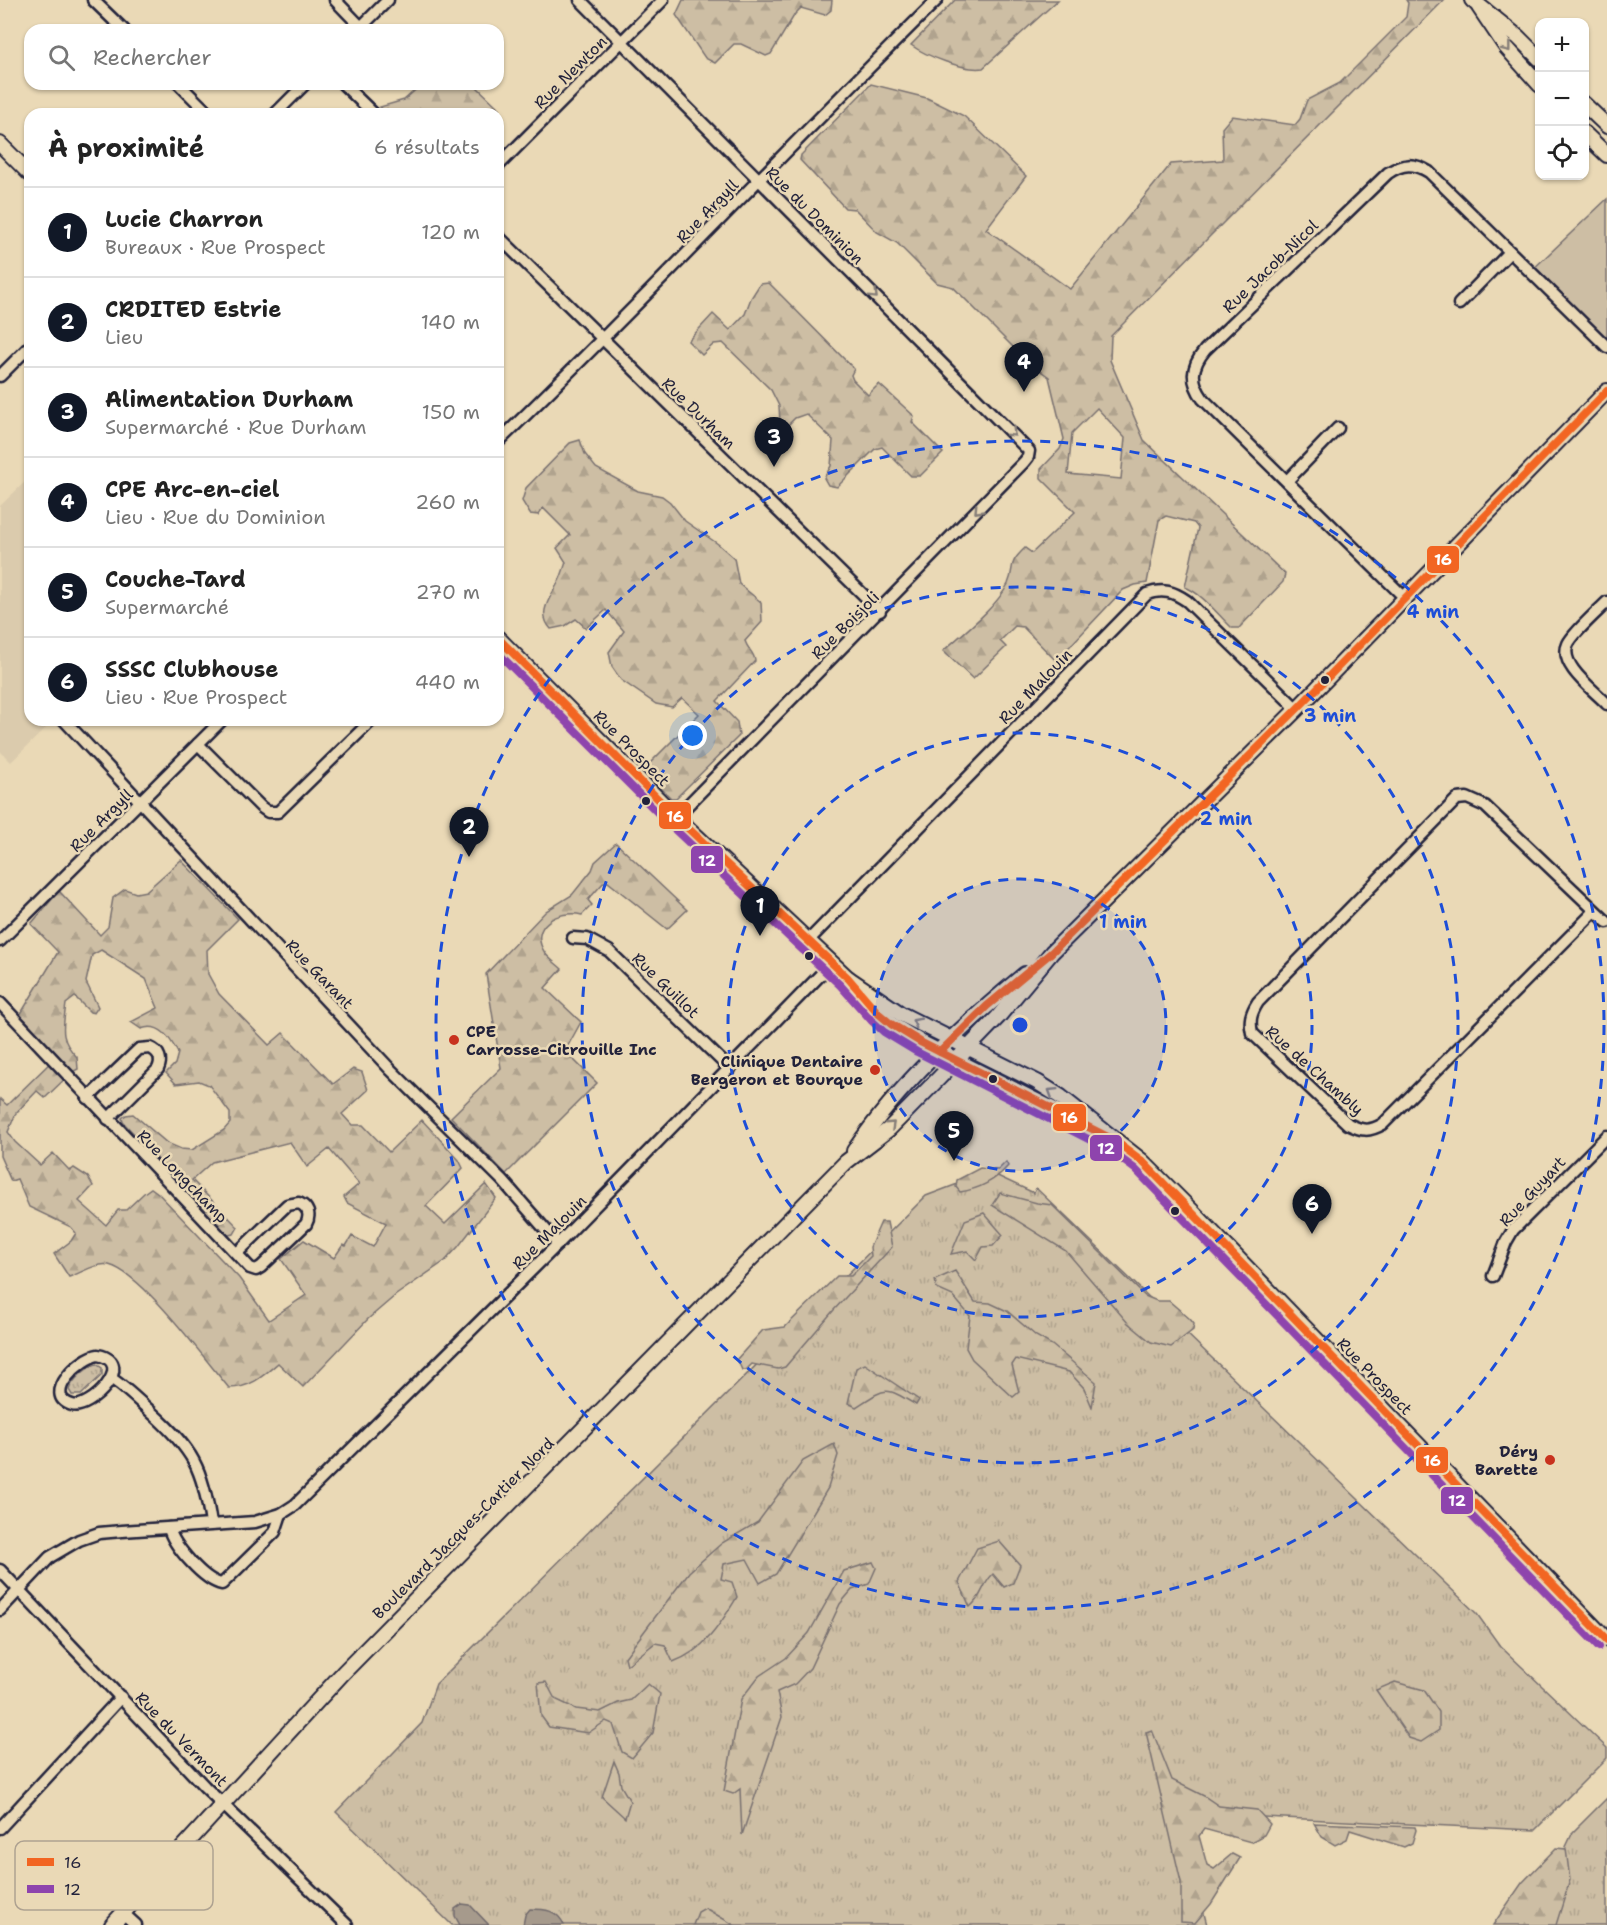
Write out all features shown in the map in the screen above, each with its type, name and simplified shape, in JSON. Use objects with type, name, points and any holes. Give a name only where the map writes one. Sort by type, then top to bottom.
[{"type":"street","points":[[93,0],[118,24]]},
{"type":"street","points":[[335,0],[356,24]]},
{"type":"street","points":[[364,24],[388,0]]},
{"type":"street","name":"Rue du Dominion","points":[[580,0],[1029,451]]},
{"type":"street","name":"Rue Newton","points":[[504,160],[663,0]]},
{"type":"street","name":"Rue Argyll","points":[[504,436],[603,339],[937,0]]},
{"type":"street","points":[[1479,2],[1535,55]]},
{"type":"street","points":[[1479,2],[1506,47],[1535,81]]},
{"type":"street","points":[[185,90],[203,108]]},
{"type":"street","points":[[281,108],[298,90]]},
{"type":"street","points":[[349,90],[368,108]]},
{"type":"street","points":[[1589,109],[1607,128],[1589,138],[1607,155]]},
{"type":"street","points":[[0,144],[24,168]]},
{"type":"street","name":"Rue Jacob-Nicol","points":[[1404,597],[1203,399],[1196,390],[1193,372],[1195,364],[1205,350],[1388,173],[1400,166],[1413,165],[1429,172],[1607,347]]},
{"type":"street","name":"Rue Durham","points":[[504,242],[880,611]]},
{"type":"street","points":[[1459,304],[1510,252]]},
{"type":"street","points":[[0,376],[24,352]]},
{"type":"street","name":"Boulevard Jacques-Cartier Nord","points":[[189,1841],[343,1673],[846,1162],[889,1129],[998,1017],[1052,952],[1296,709],[1607,391]]},
{"type":"street","points":[[1287,481],[1338,428]]},
{"type":"street","name":"Rue Boisjoli","points":[[676,817],[1024,462],[1029,451]]},
{"type":"street","name":"Rue Malouin","points":[[808,941],[1147,594],[1167,591],[1187,601],[1296,709]]},
{"type":"street","points":[[1607,602],[1567,645],[1567,661],[1572,669],[1607,704]]},
{"type":"street","name":"Rue Prospect","points":[[504,644],[676,817],[848,978],[879,1014],[891,1024],[940,1052],[1114,1140]]},
{"type":"street","name":"Rue Garant","points":[[69,726],[383,1062],[503,1181],[545,1232],[558,1244]]},
{"type":"street","name":"Rue Argyll","points":[[0,941],[216,726]]},
{"type":"street","points":[[198,744],[261,807],[268,812],[278,812],[366,726]]},
{"type":"street","name":"Rue de Chambly","points":[[1467,798],[1485,806],[1595,911],[1383,1124],[1372,1130],[1361,1131],[1348,1124],[1252,1033],[1251,1012],[1257,1002],[1457,800],[1467,798]]},
{"type":"street","points":[[1595,911],[1607,922]]},
{"type":"street","name":"Rue Guillot","points":[[573,938],[587,939],[609,951],[730,1069]]},
{"type":"street","name":"Boulevard Jacques-Cartier Nord","points":[[846,1162],[876,1119],[940,1052],[987,1005],[1052,952]]},
{"type":"street","name":"Rue Malouin","points":[[0,1610],[50,1557],[79,1539],[99,1533],[255,1522],[282,1514],[303,1499],[558,1244],[832,963]]},
{"type":"street","name":"Rue Prospect","points":[[848,978],[901,1014],[1037,1082],[1061,1097],[1162,1180],[1607,1640]]},
{"type":"street","name":"Rue Longchamp","points":[[0,1003],[250,1268],[256,1270],[261,1267],[306,1224],[309,1216],[305,1207],[295,1202],[287,1204],[237,1253]]},
{"type":"street","points":[[88,1098],[139,1049],[150,1048],[157,1052],[160,1060],[158,1069],[108,1119]]},
{"type":"street","name":"Rue Guyart","points":[[1493,1276],[1513,1230],[1607,1136]]},
{"type":"street","points":[[92,1356],[104,1356],[109,1359],[114,1370],[112,1379],[80,1406],[69,1404],[60,1392],[60,1386],[65,1378],[92,1356]]},
{"type":"street","points":[[112,1379],[172,1430],[189,1450],[199,1470],[211,1524]]},
{"type":"street","name":"Rue Malouin","points":[[169,1528],[176,1544],[212,1581],[222,1584],[275,1532],[282,1514]]},
{"type":"street","name":"Rue du Vermont","points":[[0,1570],[223,1804],[347,1925]]},
{"type":"street","points":[[0,1828],[121,1696]]},
{"type":"street","name":"Boulevard Jacques-Cartier Nord","points":[[112,1925],[126,1910]]},
{"type":"street","points":[[123,1913],[136,1925]]},
{"type":"shaded area","points":[[24,483],[24,726],[48,726],[11,762],[0,751],[0,506]]},
{"type":"shaded area","points":[[462,1904],[470,1905],[489,1925],[460,1925],[455,1916],[455,1909]]},
{"type":"shaded area","points":[[530,1909],[555,1913],[564,1925],[523,1925],[525,1915]]},
{"type":"green space","points":[[683,0],[832,0],[831,10],[825,15],[801,8],[771,54],[766,56],[741,44],[734,44],[715,63],[705,58],[676,15]]},
{"type":"green space","points":[[955,0],[1058,0],[983,68],[975,68],[946,62],[911,45]]},
{"type":"green space","points":[[1406,0],[1444,0],[1111,336],[1110,360],[1144,440],[1285,574],[1283,582],[1239,628],[1232,628],[1204,600],[1185,587],[1198,528],[1194,523],[1166,516],[1159,520],[1147,583],[1123,590],[1056,661],[1023,627],[1015,626],[1000,641],[1006,647],[973,679],[943,651],[996,602],[1008,584],[1013,562],[1019,554],[1025,548],[1032,553],[1075,512],[1041,478],[1041,469],[1060,449],[1064,439],[1049,377],[1028,362],[953,287],[937,283],[897,243],[877,232],[855,209],[845,208],[800,160],[801,155],[871,84],[927,98],[964,116],[1026,176],[986,229],[1070,289],[1171,164],[1223,160],[1222,128],[1232,116],[1295,125],[1300,119],[1307,100],[1340,83],[1406,17],[1408,3]],"holes":[[[1097,408],[1125,438],[1121,479],[1068,474],[1072,433]]]},
{"type":"green space","points":[[415,90],[480,90],[499,108],[380,107],[404,100]]},
{"type":"green space","points":[[1607,199],[1607,347],[1530,272]]},
{"type":"green space","points":[[769,283],[854,369],[851,375],[853,380],[868,395],[879,384],[914,416],[912,422],[943,453],[920,476],[911,476],[882,447],[875,449],[837,487],[828,485],[824,478],[831,466],[833,440],[806,414],[795,418],[785,428],[780,423],[779,406],[771,390],[723,343],[714,344],[702,355],[688,341],[713,314],[730,330],[745,314],[760,284]]},
{"type":"green space","points":[[580,440],[585,454],[596,468],[638,491],[662,496],[670,502],[685,521],[734,558],[739,584],[761,602],[762,622],[745,641],[755,661],[717,701],[737,722],[739,736],[676,798],[671,798],[645,773],[644,769],[699,714],[682,698],[672,707],[656,704],[621,680],[612,667],[609,652],[624,631],[606,610],[586,628],[576,619],[565,626],[551,629],[545,617],[546,605],[566,562],[557,548],[570,535],[543,508],[538,515],[530,514],[522,501],[526,488],[570,443]]},
{"type":"green space","points":[[616,843],[687,910],[667,929],[608,882],[604,882],[588,900],[592,905],[582,915],[555,917],[543,928],[540,943],[545,953],[562,969],[545,988],[581,1022],[565,1051],[597,1083],[506,1174],[451,1117],[501,1068],[486,974],[546,911],[572,895],[592,870],[595,862]]},
{"type":"green space","points":[[181,860],[238,919],[207,950],[208,974],[219,994],[269,1045],[283,1033],[333,1084],[353,1069],[362,1072],[368,1090],[342,1114],[352,1125],[363,1125],[389,1152],[422,1120],[459,1160],[463,1168],[426,1206],[445,1224],[486,1184],[496,1198],[445,1261],[396,1295],[368,1319],[303,1387],[278,1363],[250,1384],[229,1388],[155,1300],[123,1271],[104,1264],[69,1277],[54,1254],[71,1241],[76,1233],[71,1227],[29,1207],[17,1179],[11,1181],[0,1156],[0,1099],[7,1105],[58,1055],[20,1015],[58,952],[31,924],[59,891],[100,935],[108,927],[113,898],[125,889],[136,893],[146,891]],"holes":[[[101,950],[146,979],[158,1008],[131,1022],[141,1029],[148,1027],[159,1030],[168,1037],[178,1053],[175,1064],[166,1073],[176,1084],[199,1081],[209,1085],[230,1113],[230,1123],[224,1130],[192,1150],[181,1149],[167,1143],[133,1114],[122,1118],[123,1122],[228,1235],[234,1234],[238,1227],[192,1180],[212,1162],[290,1142],[307,1167],[329,1149],[359,1184],[344,1197],[347,1203],[386,1223],[373,1247],[352,1236],[334,1258],[304,1240],[281,1259],[306,1295],[269,1320],[239,1278],[158,1193],[151,1188],[126,1210],[118,1210],[106,1225],[79,1201],[93,1186],[88,1177],[74,1168],[70,1171],[53,1153],[40,1165],[15,1142],[8,1132],[16,1113],[37,1091],[45,1098],[78,1069],[77,1057],[65,1039],[64,1020],[66,1004],[75,997],[90,1012],[94,1013],[98,1007],[86,982],[92,955]]]},
{"type":"green space","points":[[1006,1162],[1008,1166],[987,1184],[960,1192],[956,1187],[957,1180],[980,1168],[998,1170]]},
{"type":"green space","points":[[989,1172],[1034,1193],[1036,1188],[1477,1614],[1500,1646],[1607,1748],[1607,1758],[1535,1830],[1178,1813],[1207,1925],[452,1925],[336,1812],[422,1723],[436,1684],[926,1196]]},
{"type":"green space","points":[[1000,1193],[1052,1205],[1145,1296],[1157,1301],[1169,1301],[1190,1319],[1194,1324],[1193,1330],[1171,1347],[1151,1342],[1128,1323],[1066,1251],[992,1205]]},
{"type":"green space","points":[[984,1213],[1003,1235],[993,1246],[983,1247],[976,1260],[967,1251],[951,1254],[965,1220]]},
{"type":"green space","points":[[881,1222],[887,1222],[892,1247],[785,1367],[778,1369],[752,1364],[746,1370],[742,1370],[737,1359],[763,1330],[785,1327],[837,1276],[851,1276],[871,1256],[870,1247]]},
{"type":"green space","points":[[955,1271],[975,1302],[990,1303],[1007,1311],[1096,1382],[1092,1407],[1084,1388],[1069,1372],[1016,1359],[1012,1365],[1019,1392],[1013,1397],[972,1359],[966,1348],[970,1316],[953,1296],[937,1289],[935,1280]]},
{"type":"green space","points":[[96,1364],[102,1368],[102,1375],[81,1395],[72,1395],[69,1390],[76,1378]]},
{"type":"green space","points":[[865,1364],[919,1400],[916,1405],[897,1394],[886,1391],[856,1407],[848,1403],[856,1368]]},
{"type":"green space","points":[[834,1444],[838,1455],[828,1488],[776,1574],[760,1583],[747,1559],[724,1564],[721,1579],[732,1582],[737,1597],[711,1636],[694,1651],[673,1662],[665,1645],[655,1643],[627,1665],[625,1657],[689,1572],[722,1543],[758,1522],[803,1461]]},
{"type":"green space","points":[[999,1541],[1020,1565],[1013,1583],[1004,1587],[993,1574],[970,1607],[959,1582],[977,1548]]},
{"type":"green space","points":[[873,1562],[876,1568],[869,1584],[852,1590],[840,1604],[810,1668],[795,1684],[777,1692],[782,1717],[742,1835],[740,1789],[733,1794],[724,1791],[741,1699],[759,1676],[786,1658],[809,1633],[844,1571]]},
{"type":"green space","points":[[546,1682],[555,1699],[576,1709],[600,1712],[618,1703],[631,1700],[648,1684],[660,1694],[653,1733],[632,1758],[622,1752],[613,1724],[606,1721],[588,1733],[549,1727],[541,1716],[538,1683]]},
{"type":"green space","points":[[1395,1682],[1424,1690],[1439,1712],[1439,1730],[1421,1742],[1409,1738],[1376,1690]]},
{"type":"green space","points":[[1152,1730],[1172,1780],[1219,1806],[1257,1810],[1270,1824],[1264,1835],[1251,1842],[1204,1829],[1199,1836],[1207,1865],[1214,1869],[1232,1854],[1240,1858],[1211,1904],[1195,1923],[1181,1922],[1181,1882],[1146,1732]]},
{"type":"green space","points":[[614,1761],[621,1786],[630,1801],[625,1818],[602,1797]]},
{"type":"green space","points":[[1607,1798],[1607,1925],[1529,1925],[1573,1832]]},
{"type":"green space","points":[[1314,1823],[1415,1827],[1416,1830],[1412,1843],[1404,1847],[1350,1830],[1347,1839],[1335,1845],[1322,1837]]},
{"type":"green space","points":[[1556,1848],[1566,1849],[1570,1880],[1556,1925],[1493,1925],[1522,1883]]},
{"type":"green space","points":[[705,1908],[734,1925],[693,1925],[698,1912]]},
{"type":"transit line","name":"16","points":[[940,1052],[987,1006],[1052,952],[1297,709],[1607,391]]},
{"type":"transit line","name":"16","points":[[504,644],[676,817],[848,978],[879,1014],[891,1024],[922,1043],[1114,1140],[1142,1161],[1607,1640]]},
{"type":"transit line","name":"12","points":[[504,659],[669,824],[840,985],[884,1032],[917,1052],[1108,1149],[1135,1169],[1599,1647]]},
{"type":"place","name":"CPE Arc-en-ciel","points":[[1024,392]]},
{"type":"place","name":"Alimentation Durham","points":[[774,467]]},
{"type":"place","name":"CRDITED Estrie","points":[[469,857]]},
{"type":"place","name":"Lucie Charron","points":[[760,936]]},
{"type":"place","name":"CPE Carrosse-Citrouille Inc","points":[[454,1040]]},
{"type":"place","name":"Clinique Dentaire Bergeron et Bourque","points":[[875,1070]]},
{"type":"place","name":"Couche-Tard","points":[[954,1161]]},
{"type":"place","name":"SSSC Clubhouse","points":[[1312,1234]]},
{"type":"place","name":"Déry Barette","points":[[1550,1460]]}]
